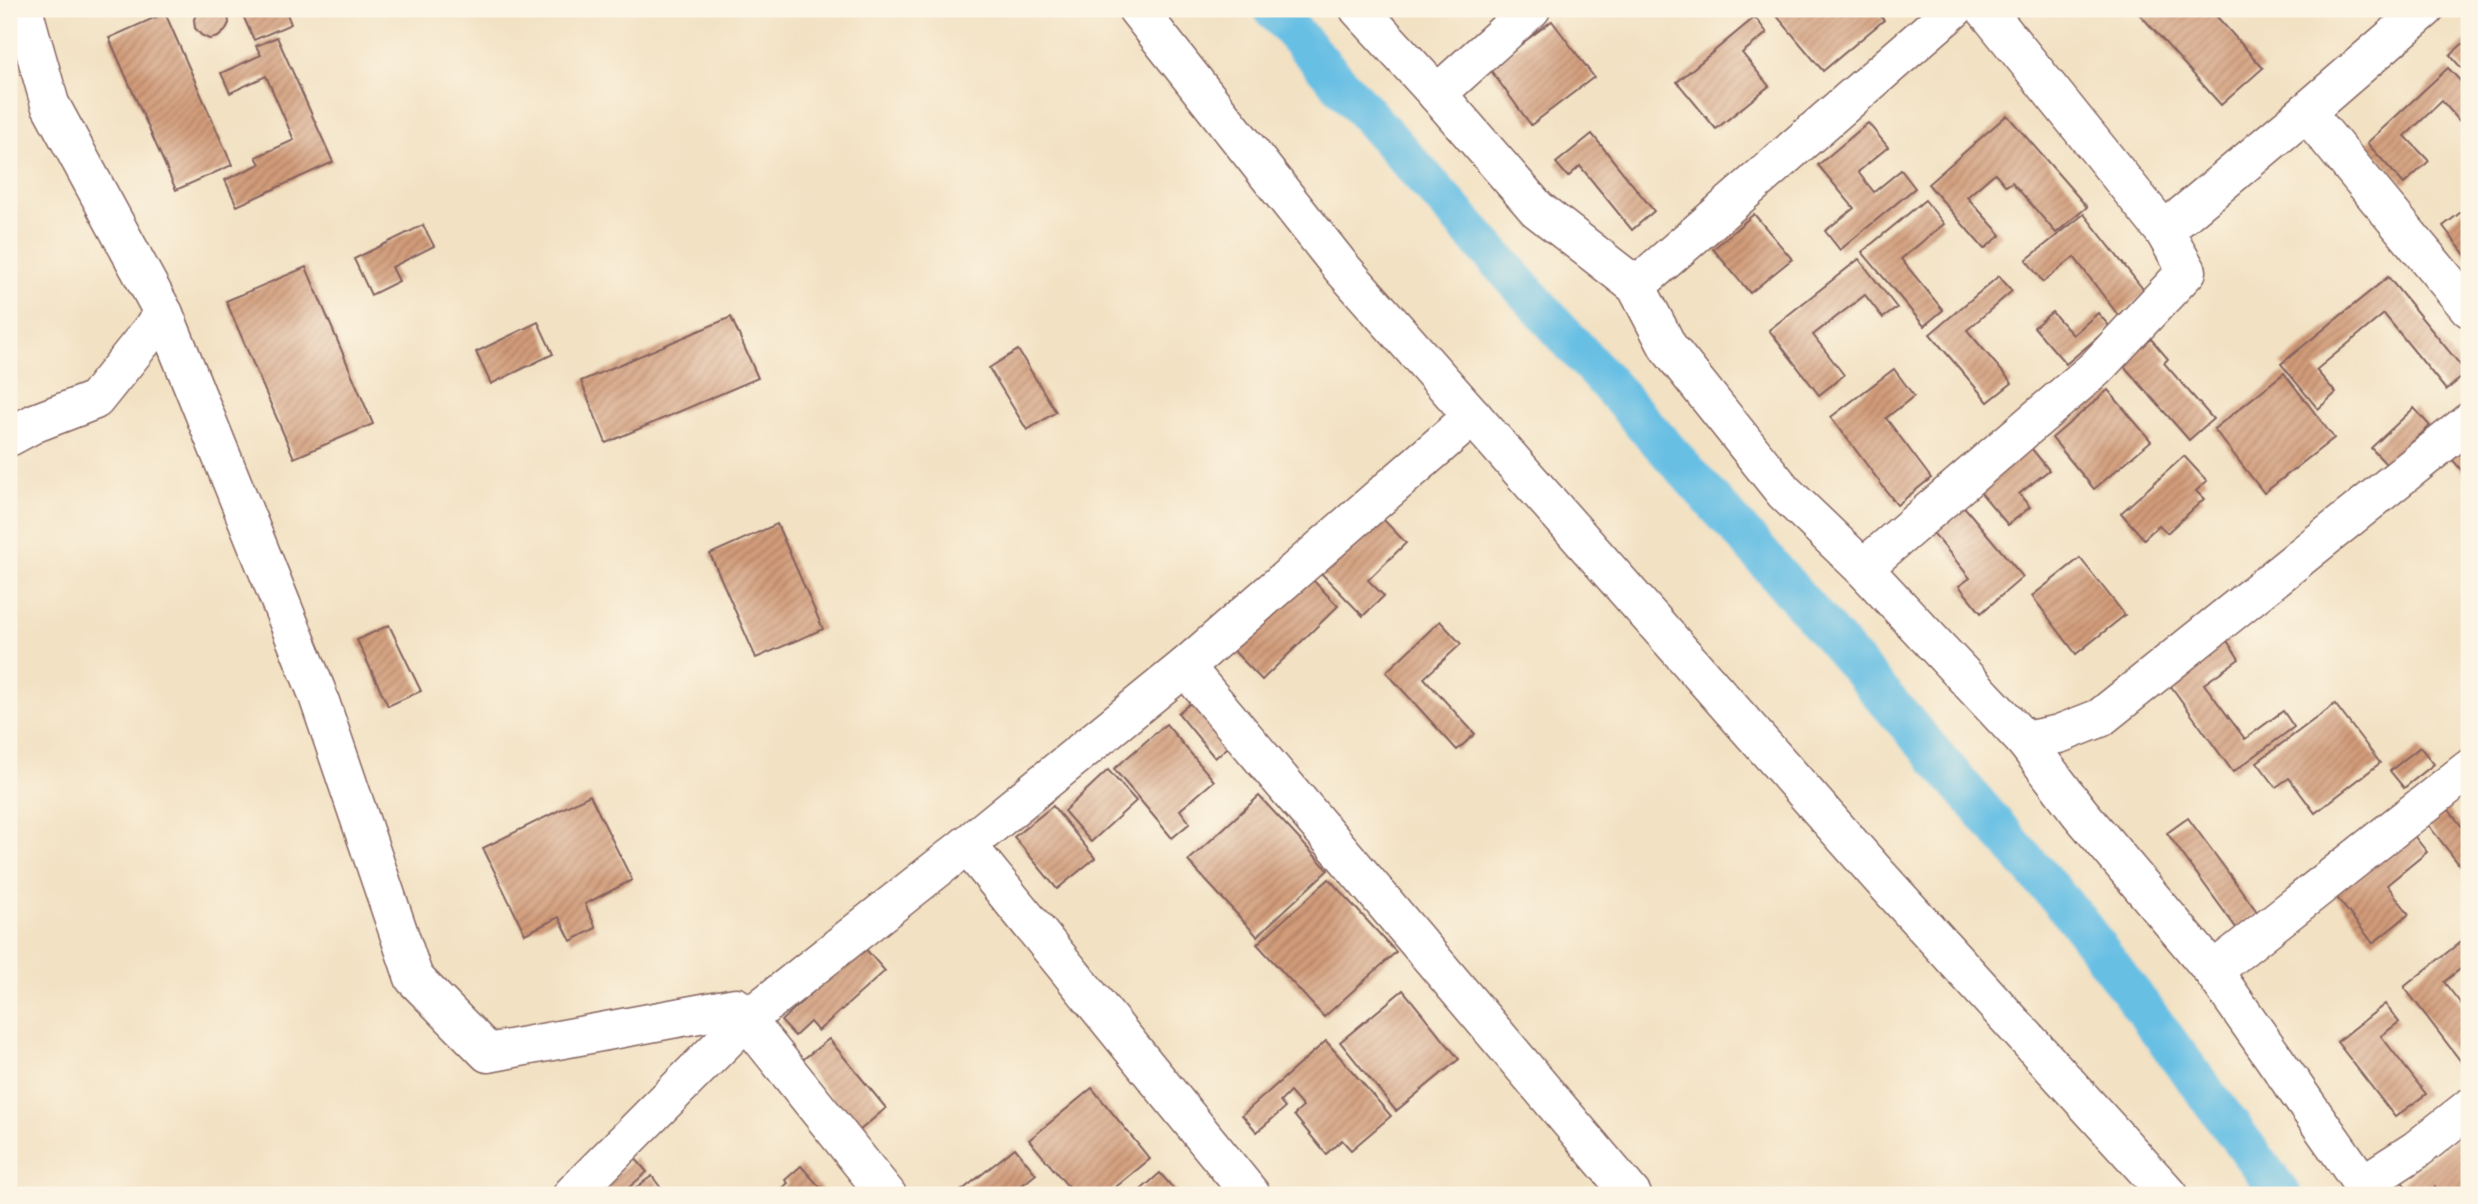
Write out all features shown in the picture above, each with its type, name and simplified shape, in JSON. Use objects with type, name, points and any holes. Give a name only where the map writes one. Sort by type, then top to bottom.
[{"type":"street","points":[[23,9],[50,104],[164,314],[316,690],[414,978],[488,1053],[736,1007],[887,1195]]},
{"type":"street","points":[[1137,9],[1341,267],[1878,875],[2169,1195]]},
{"type":"street","points":[[1359,9],[1538,209],[1636,286],[1668,347],[1784,492],[1863,568],[2025,741],[2080,813],[2213,971],[2366,1190],[2469,1108]]},
{"type":"street","points":[[1437,94],[1531,9]]},
{"type":"street","points":[[1636,286],[1954,9]]},
{"type":"street","points":[[1863,568],[2096,368],[2187,271],[2164,231],[1985,9]]},
{"type":"street","points":[[2164,231],[2306,113],[2425,9]]},
{"type":"street","points":[[2306,113],[2469,308]]},
{"type":"street","points":[[9,437],[35,423],[95,400],[164,314]]},
{"type":"street","points":[[572,1195],[746,1020],[967,845],[1185,667],[1473,416]]},
{"type":"street","points":[[2025,741],[2059,734],[2100,718],[2469,422]]},
{"type":"street","points":[[1185,667],[1632,1195]]},
{"type":"street","points":[[2213,971],[2469,769]]},
{"type":"street","points":[[967,845],[1251,1195]]},
{"type":"building","points":[[199,9],[223,9],[228,14],[229,23],[225,31],[218,37],[209,39],[201,35],[195,28],[194,19]]},
{"type":"building","points":[[240,9],[285,9],[291,24],[254,40]]},
{"type":"building","points":[[1771,9],[1875,9],[1884,20],[1823,71]]},
{"type":"building","points":[[2135,9],[2210,9],[2263,68],[2221,105]]},
{"type":"building","points":[[165,13],[232,165],[176,190],[109,38]]},
{"type":"building","points":[[1755,17],[1767,33],[1742,53],[1769,86],[1716,129],[1677,82]]},
{"type":"building","points":[[1552,21],[1594,77],[1531,125],[1489,68]]},
{"type":"building","points":[[277,37],[333,162],[237,206],[225,180],[260,164],[256,157],[294,140],[266,76],[230,93],[221,73],[261,55],[256,46]]},
{"type":"building","points":[[2469,38],[2469,77],[2450,55]]},
{"type":"building","points":[[2448,68],[2469,90],[2469,119],[2463,125],[2442,101],[2405,136],[2429,161],[2404,184],[2367,143]]},
{"type":"building","points":[[2007,115],[2087,207],[2056,233],[2012,182],[2006,186],[1995,173],[1967,197],[2001,235],[1984,249],[1928,184]]},
{"type":"building","points":[[1868,123],[1888,147],[1858,172],[1874,192],[1901,170],[1915,188],[1840,250],[1825,231],[1854,208],[1818,165]]},
{"type":"building","points":[[1592,134],[1654,211],[1632,230],[1580,166],[1568,177],[1556,163]]},
{"type":"building","points":[[1925,200],[1944,224],[1901,259],[1943,310],[1924,326],[1862,252]]},
{"type":"building","points":[[2469,206],[2469,260],[2443,226]]},
{"type":"building","points":[[1754,214],[1792,259],[1750,293],[1713,249]]},
{"type":"building","points":[[2084,214],[2146,293],[2118,315],[2074,257],[2043,282],[2026,260]]},
{"type":"building","points":[[423,225],[434,246],[392,267],[399,281],[371,295],[354,259]]},
{"type":"building","points":[[1859,259],[1897,308],[1883,318],[1865,295],[1813,335],[1844,375],[1819,395],[1769,330]]},
{"type":"building","points":[[306,267],[373,424],[294,458],[226,301]]},
{"type":"building","points":[[1999,276],[2012,291],[1967,330],[2012,383],[1988,402],[1930,334]]},
{"type":"building","points":[[2388,277],[2467,373],[2446,390],[2384,314],[2316,370],[2336,393],[2318,409],[2281,364]]},
{"type":"building","points":[[2052,312],[2073,335],[2098,313],[2110,327],[2066,364],[2034,327]]},
{"type":"building","points":[[731,317],[758,378],[606,443],[581,381]]},
{"type":"building","points":[[538,322],[553,354],[491,384],[476,352]]},
{"type":"building","points":[[2151,339],[2168,359],[2164,363],[2213,419],[2189,440],[2123,365]]},
{"type":"building","points":[[1018,350],[1056,412],[1027,430],[989,368]]},
{"type":"building","points":[[1894,369],[1914,396],[1886,418],[1931,478],[1897,505],[1831,417]]},
{"type":"building","points":[[2284,373],[2334,438],[2264,493],[2214,429]]},
{"type":"building","points":[[2108,390],[2151,441],[2094,489],[2052,438]]},
{"type":"building","points":[[2414,408],[2430,426],[2387,465],[2371,448]]},
{"type":"building","points":[[2469,442],[2469,479],[2451,458]]},
{"type":"building","points":[[2028,444],[2049,470],[2019,494],[2030,507],[2008,525],[1976,487]]},
{"type":"building","points":[[2184,456],[2207,481],[2196,491],[2204,499],[2167,533],[2159,525],[2144,539],[2121,513]]},
{"type":"building","points":[[1961,503],[2023,577],[1981,613],[1959,586],[1970,578],[1930,529]]},
{"type":"building","points":[[1379,515],[1406,543],[1368,580],[1384,596],[1363,616],[1320,572]]},
{"type":"building","points":[[777,524],[823,629],[756,658],[710,554]]},
{"type":"building","points":[[2080,558],[2125,615],[2076,654],[2032,596]]},
{"type":"building","points":[[1310,577],[1338,606],[1262,680],[1233,650]]},
{"type":"building","points":[[1440,621],[1461,644],[1424,678],[1475,734],[1457,750],[1386,672]]},
{"type":"building","points":[[389,625],[421,691],[388,706],[357,640]]},
{"type":"building","points":[[2224,636],[2239,659],[2204,684],[2245,739],[2283,711],[2294,727],[2233,772],[2165,678]]},
{"type":"building","points":[[1197,698],[1233,743],[1215,758],[1178,713]]},
{"type":"building","points":[[2335,704],[2380,763],[2315,813],[2289,778],[2276,787],[2257,762]]},
{"type":"building","points":[[1166,724],[1214,781],[1180,810],[1190,823],[1172,838],[1114,769]]},
{"type":"building","points":[[2420,747],[2434,764],[2404,788],[2390,771]]},
{"type":"building","points":[[1108,770],[1136,801],[1091,842],[1064,811]]},
{"type":"building","points":[[590,795],[632,880],[585,904],[596,928],[571,941],[559,917],[525,934],[483,848]]},
{"type":"building","points":[[1259,796],[1328,870],[1257,936],[1188,861]]},
{"type":"building","points":[[1053,806],[1095,858],[1057,889],[1014,837]]},
{"type":"building","points":[[2446,806],[2469,836],[2469,877],[2426,822]]},
{"type":"building","points":[[2188,818],[2258,913],[2237,929],[2167,833]]},
{"type":"building","points":[[2411,832],[2427,852],[2387,885],[2409,914],[2373,943],[2334,894]]},
{"type":"building","points":[[1329,879],[1396,952],[1324,1017],[1257,944]]},
{"type":"building","points":[[2469,935],[2469,962],[2444,982],[2469,1014],[2469,1072],[2404,987]]},
{"type":"building","points":[[863,946],[885,971],[818,1031],[810,1022],[795,1036],[781,1021]]},
{"type":"building","points":[[1403,990],[1459,1059],[1396,1111],[1340,1042]]},
{"type":"building","points":[[2385,1004],[2399,1022],[2381,1036],[2426,1094],[2395,1117],[2337,1042]]},
{"type":"building","points":[[829,1039],[886,1108],[859,1131],[801,1061]]},
{"type":"building","points":[[1326,1041],[1391,1116],[1351,1150],[1342,1140],[1326,1154],[1294,1115],[1303,1107],[1290,1092],[1280,1102],[1285,1108],[1257,1132],[1242,1115]]},
{"type":"building","points":[[1092,1088],[1150,1159],[1106,1195],[1075,1195],[1029,1140]]},
{"type":"building","points":[[2469,1128],[2469,1195],[2441,1195],[2435,1187],[2425,1195],[2413,1195],[2402,1182]]},
{"type":"building","points":[[1015,1148],[1036,1174],[1010,1195],[956,1195]]},
{"type":"building","points":[[635,1158],[647,1172],[620,1195],[614,1195],[605,1184]]},
{"type":"building","points":[[801,1166],[827,1195],[775,1195],[788,1183],[785,1180]]},
{"type":"building","points":[[1160,1173],[1179,1195],[1135,1195]]},
{"type":"building","points":[[652,1176],[666,1195],[634,1195],[631,1191]]},
{"type":"waterway","points":[[1273,9],[1755,548],[2075,917],[2282,1195]]}]
